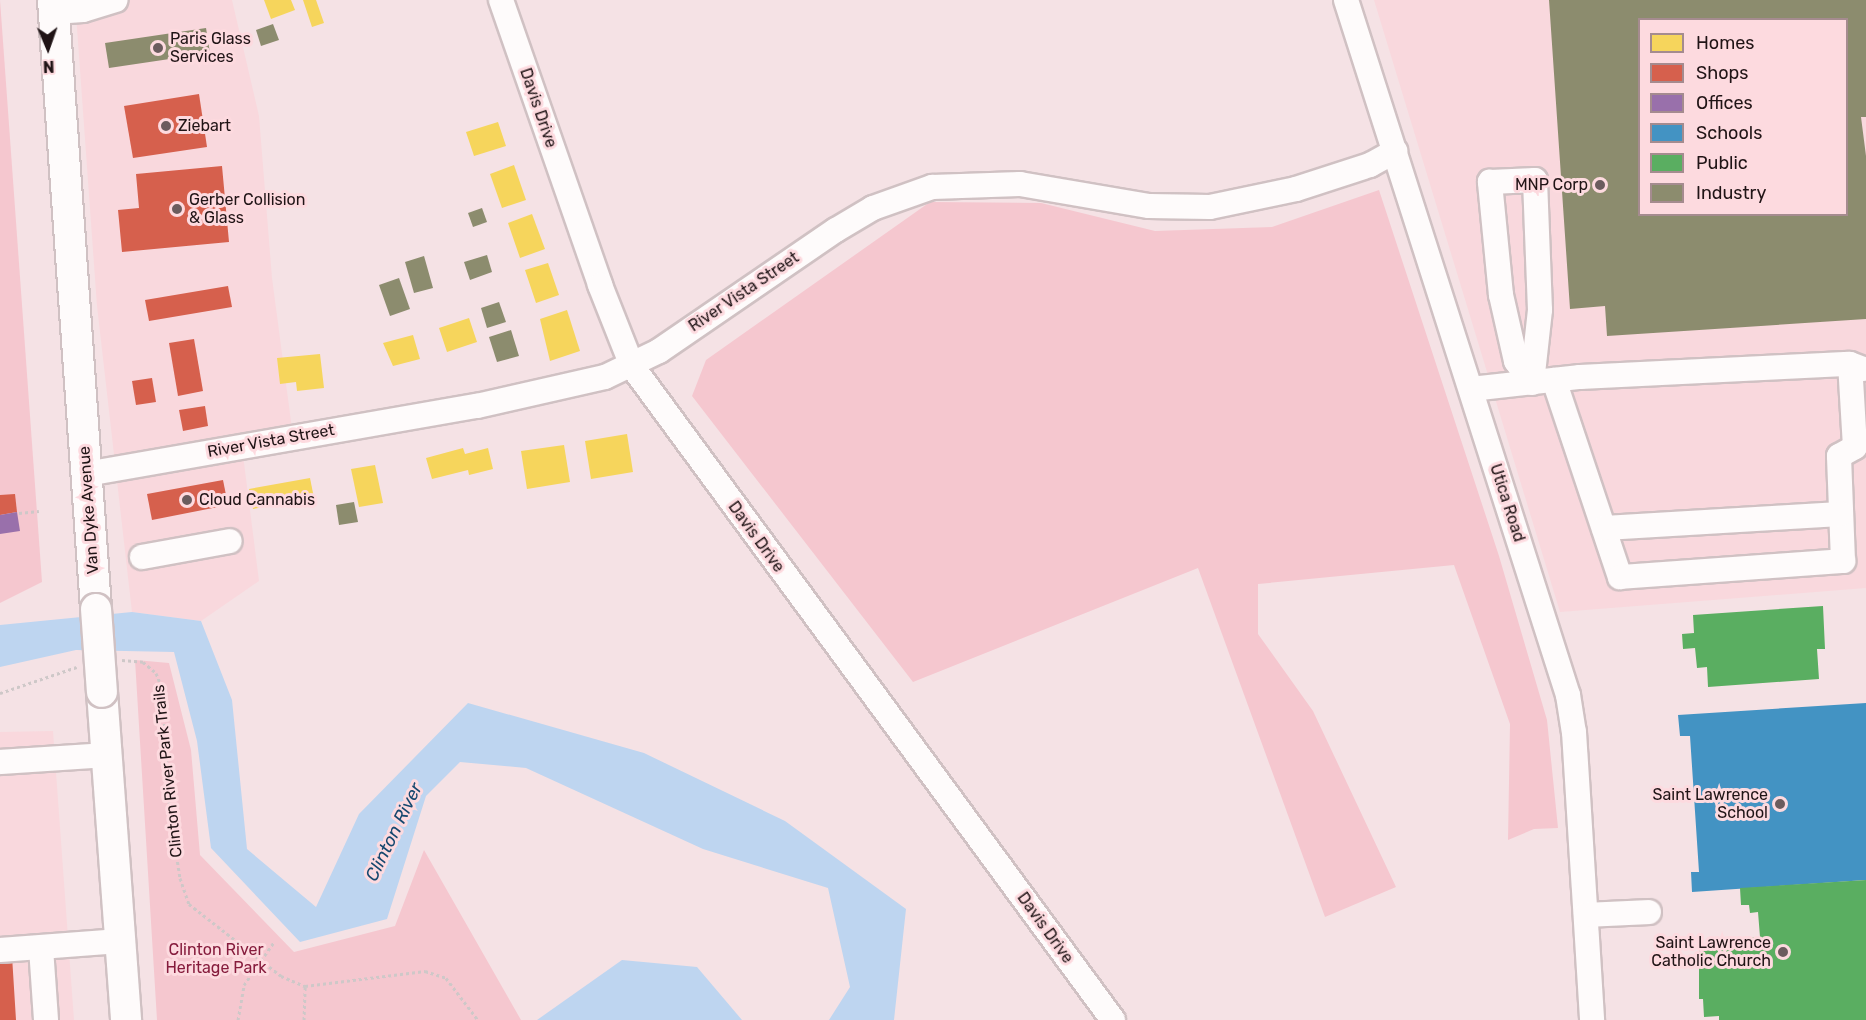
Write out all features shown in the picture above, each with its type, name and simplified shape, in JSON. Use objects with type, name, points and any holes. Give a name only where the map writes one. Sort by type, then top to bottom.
[{"type":"main road","name":"Van Dyke Avenue","points":[[54,6],[126,1020]]},
{"type":"street","points":[[54,6],[83,10],[116,0]]},
{"type":"street","name":"Davis Drive","points":[[501,0],[600,285],[632,366],[1113,1020]]},
{"type":"street","name":"Utica Road","points":[[1346,0],[1572,713],[1592,1020]]},
{"type":"street","name":"River Vista Street","points":[[86,474],[477,406],[570,386],[632,366],[836,230],[873,208],[924,189],[988,182],[1020,184],[1149,206],[1210,207],[1296,189],[1370,165],[1395,151]]},
{"type":"street","points":[[1471,389],[1543,381],[1858,367],[1855,447],[1839,456],[1843,561],[1620,577],[1604,528],[1543,381],[1535,180],[1490,182],[1501,295],[1516,361],[1543,381]]},
{"type":"street","points":[[1604,528],[1841,514]]},
{"type":"street","points":[[142,557],[230,542]]},
{"type":"street","points":[[0,762],[107,755]]},
{"type":"street","points":[[1586,915],[1649,912]]},
{"type":"street","points":[[0,950],[120,941]]},
{"type":"street","points":[[41,948],[46,1020]]},
{"type":"path","points":[[19,513],[39,511]]},
{"type":"path","name":"Clinton River Park Trails","points":[[119,660],[143,662],[156,673],[162,688],[170,814],[180,878],[189,904],[281,976],[305,986]]},
{"type":"path","points":[[0,693],[18,690],[66,668],[87,665]]},
{"type":"path","points":[[238,1020],[244,985],[260,958],[274,942]]},
{"type":"path","points":[[304,1020],[305,986],[425,971],[446,978],[478,1020]]},
{"type":"shaded area","points":[[75,0],[232,0],[259,116],[272,278],[294,444],[243,455],[259,581],[201,621],[132,612],[97,306]]},
{"type":"shaded area","name":"MNP Corp","points":[[1374,0],[1866,0],[1866,588],[1560,612]]},
{"type":"shaded area","points":[[53,731],[74,1020],[0,1020],[0,732]]},
{"type":"green space","points":[[0,0],[42,582],[0,603]]},
{"type":"green space","points":[[1379,190],[1499,556],[1547,720],[1558,828],[1534,829],[1508,840],[1510,724],[1454,565],[1258,584],[1258,634],[1313,711],[1396,887],[1325,917],[1198,568],[913,682],[692,396],[706,360],[930,202],[1041,203],[1155,231],[1272,227]]},
{"type":"green space","name":"Clinton River Heritage Park","points":[[135,660],[169,663],[191,750],[200,855],[294,952],[395,926],[424,850],[521,1020],[157,1020]]},
{"type":"water","name":"Clinton River","points":[[132,612],[201,621],[232,700],[247,849],[316,907],[359,814],[468,703],[644,753],[785,821],[906,909],[894,1020],[829,1020],[850,987],[828,888],[703,849],[526,768],[460,762],[426,796],[387,919],[300,942],[211,848],[197,741],[174,652],[76,650],[0,667],[0,625]]},
{"type":"water","points":[[622,960],[697,967],[742,1020],[537,1020]]},
{"type":"building: Homes","points":[[264,0],[291,0],[295,10],[271,19]]},
{"type":"building: Homes","points":[[303,0],[316,0],[324,23],[312,27]]},
{"type":"building: Homes","points":[[498,122],[506,146],[474,156],[466,132]]},
{"type":"building: Homes","points":[[514,165],[526,200],[502,208],[490,174]]},
{"type":"building: Homes","points":[[532,214],[545,249],[520,258],[508,223]]},
{"type":"building: Homes","points":[[548,263],[559,295],[536,303],[525,270]]},
{"type":"building: Homes","points":[[567,310],[580,351],[550,361],[540,319]]},
{"type":"building: Homes","points":[[469,318],[477,342],[447,352],[439,328]]},
{"type":"building: Homes","points":[[413,335],[420,359],[393,366],[383,343]]},
{"type":"building: Homes","points":[[320,354],[324,388],[297,391],[296,382],[280,384],[277,358]]},
{"type":"building: Homes","points":[[627,434],[633,472],[591,479],[585,441]]},
{"type":"building: Homes","points":[[564,445],[570,482],[527,489],[521,451]]},
{"type":"building: Homes","points":[[463,448],[465,454],[488,448],[493,469],[469,475],[468,470],[432,479],[426,458]]},
{"type":"building: Homes","points":[[375,465],[383,503],[359,507],[351,469]]},
{"type":"building: Homes","points":[[310,478],[314,498],[253,509],[249,489]]},
{"type":"building: Shops","name":"Ziebart","points":[[199,94],[207,147],[133,158],[124,106]]},
{"type":"building: Shops","name":"Gerber Collision & Glass","points":[[222,166],[229,242],[122,252],[118,210],[139,208],[136,174]]},
{"type":"building: Shops","points":[[228,286],[232,307],[149,321],[145,300]]},
{"type":"building: Shops","points":[[194,339],[203,391],[178,396],[169,343]]},
{"type":"building: Shops","points":[[152,378],[156,402],[136,405],[132,381]]},
{"type":"building: Shops","points":[[205,406],[208,426],[183,431],[179,410]]},
{"type":"building: Shops","name":"Cloud Cannabis","points":[[223,480],[228,505],[152,520],[147,494]]},
{"type":"building: Shops","points":[[15,494],[17,512],[0,515],[0,495]]},
{"type":"building: Shops","points":[[12,956],[16,1020],[0,1020],[0,957]]},
{"type":"building: Offices","points":[[17,512],[20,531],[0,534],[0,515]]},
{"type":"building: Schools","name":"Saint Lawrence School","points":[[1866,703],[1866,880],[1692,892],[1691,872],[1699,872],[1690,736],[1680,736],[1678,715]]},
{"type":"building: Public","points":[[1823,606],[1825,649],[1817,649],[1819,679],[1708,687],[1707,667],[1697,668],[1695,648],[1683,649],[1682,634],[1694,633],[1693,615]]},
{"type":"building: Public","name":"Saint Lawrence Catholic Church","points":[[1866,880],[1866,1020],[1719,1020],[1719,1016],[1704,1017],[1703,999],[1699,999],[1699,946],[1716,945],[1715,940],[1760,937],[1758,912],[1750,913],[1749,905],[1741,905],[1740,888]]},
{"type":"building: Industry","name":"MNP Corp","points":[[1549,0],[1866,0],[1866,117],[1861,117],[1866,156],[1866,319],[1607,336],[1605,306],[1570,309]]},
{"type":"building: Industry","points":[[273,24],[279,40],[261,46],[256,30]]},
{"type":"building: Industry","name":"Paris Glass Services","points":[[206,28],[210,53],[109,68],[105,43]]},
{"type":"building: Industry","points":[[482,208],[487,222],[473,227],[468,213]]},
{"type":"building: Industry","points":[[487,255],[492,272],[470,280],[464,262]]},
{"type":"building: Industry","points":[[424,256],[433,288],[414,293],[405,262]]},
{"type":"building: Industry","points":[[399,278],[410,309],[390,316],[379,285]]},
{"type":"building: Industry","points":[[499,302],[506,322],[487,328],[481,308]]},
{"type":"building: Industry","points":[[511,330],[519,356],[497,362],[489,337]]},
{"type":"building: Industry","points":[[354,502],[358,522],[339,525],[336,505]]},
{"type":"place","name":"Paris Glass Services","points":[[158,48]]},
{"type":"place","name":"Ziebart","points":[[166,126]]},
{"type":"place","name":"MNP Corp","points":[[1600,185]]},
{"type":"place","name":"Gerber Collision & Glass","points":[[177,209]]},
{"type":"place","name":"Cloud Cannabis","points":[[187,500]]},
{"type":"place","name":"Saint Lawrence School","points":[[1780,804]]},
{"type":"place","name":"Saint Lawrence Catholic Church","points":[[1783,952]]}]
